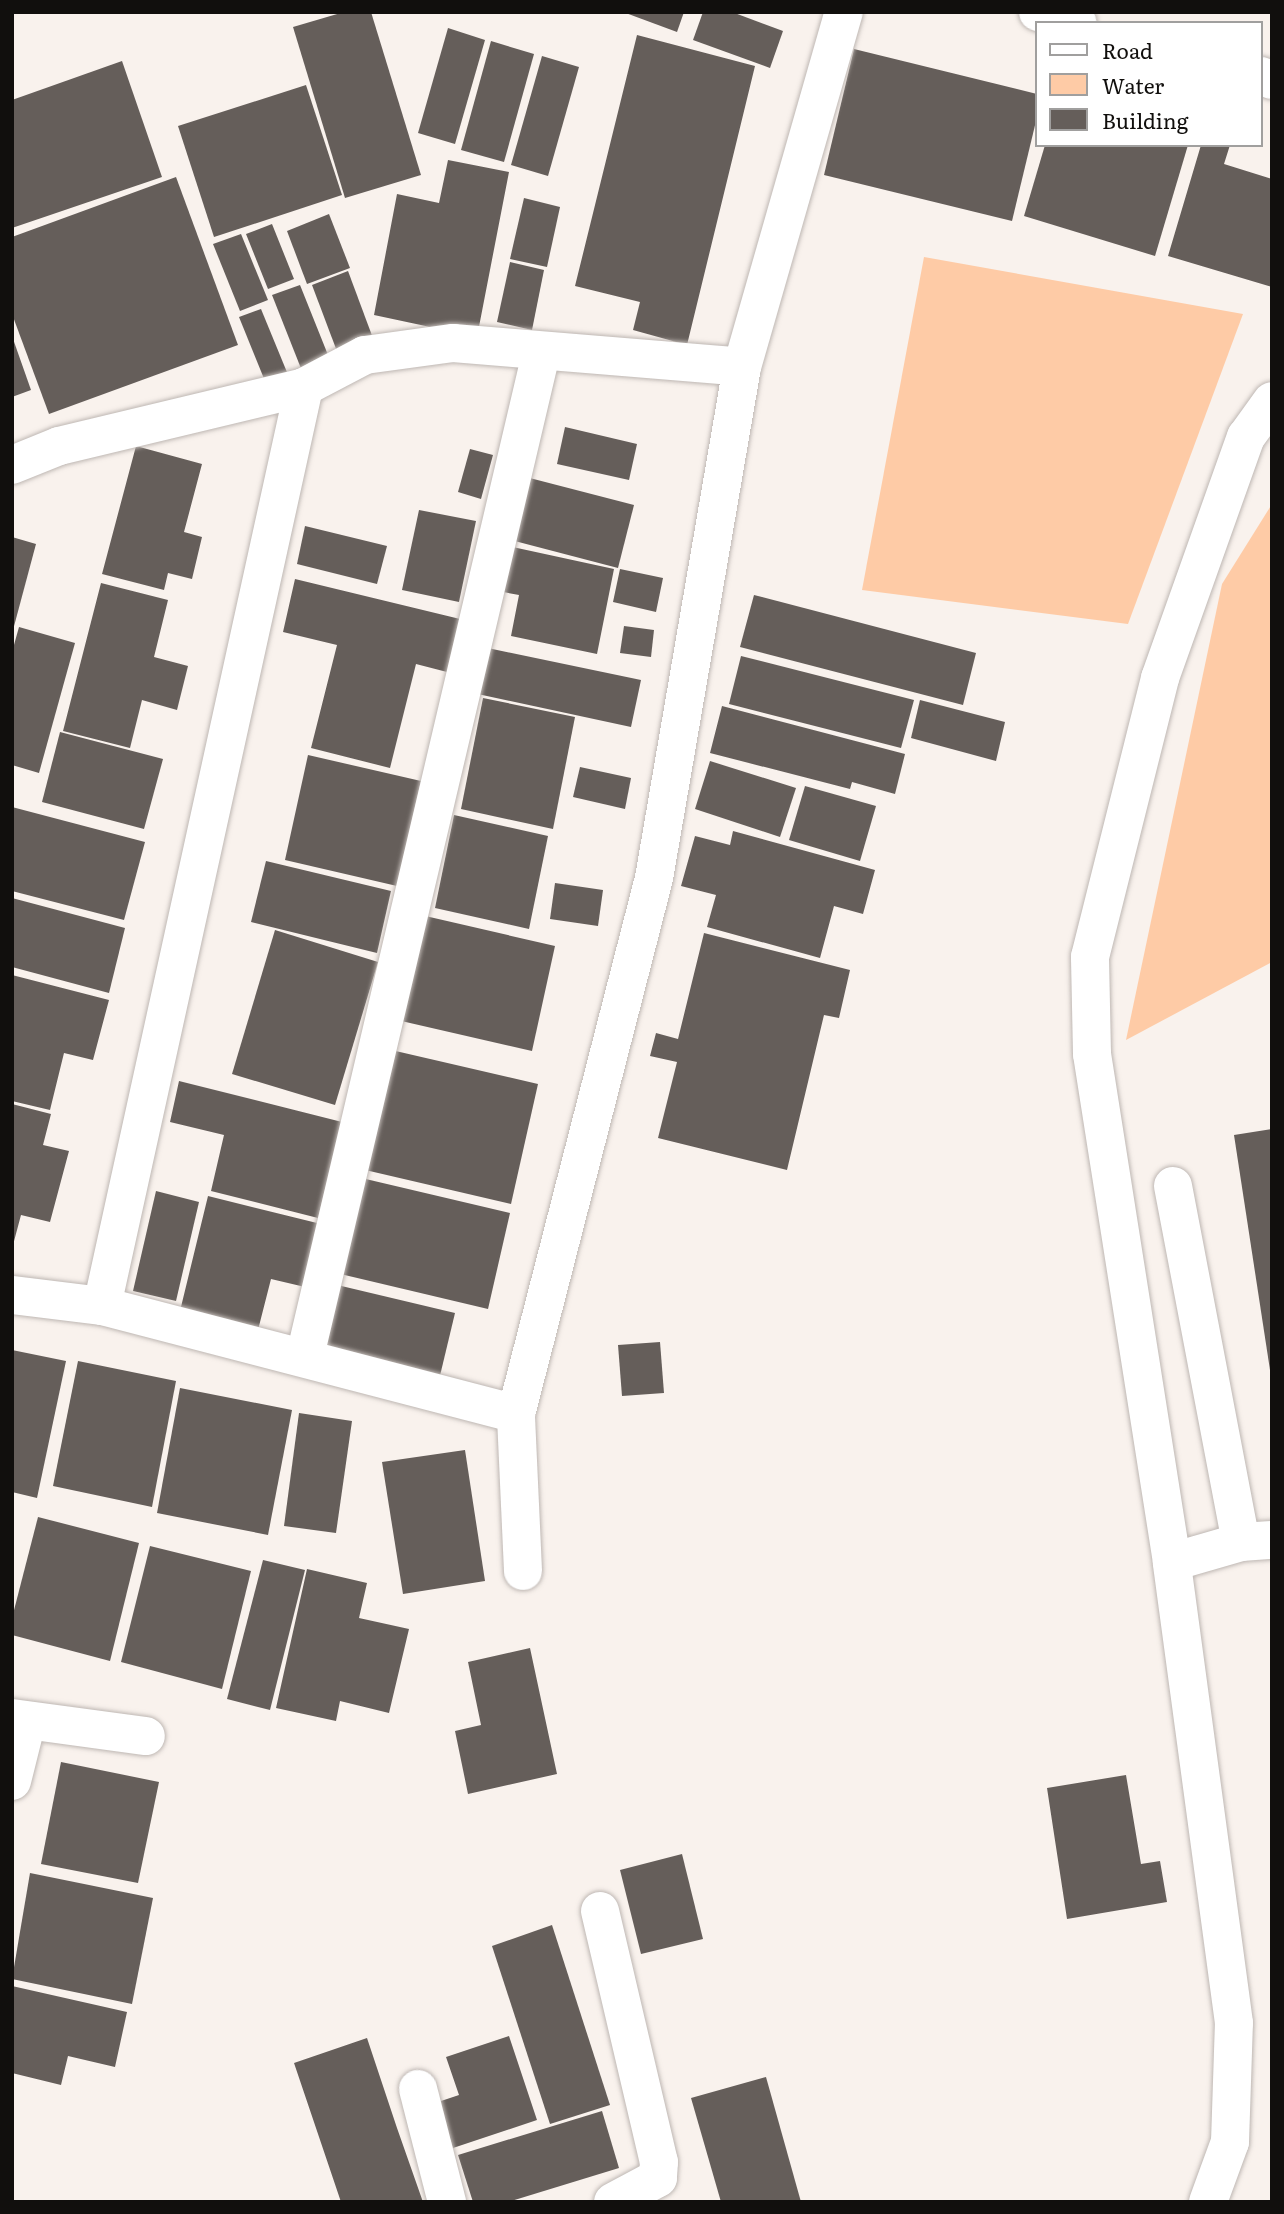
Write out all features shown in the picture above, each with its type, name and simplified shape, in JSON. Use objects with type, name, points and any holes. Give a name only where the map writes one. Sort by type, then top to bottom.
[{"type":"street","points":[[523,1571],[516,1414],[654,878],[742,367],[844,12]]},
{"type":"street","points":[[1038,12],[1072,21]]},
{"type":"street","points":[[12,465],[59,446],[304,387],[365,355],[453,343],[541,354],[742,367]]},
{"type":"street","points":[[305,1356],[541,354]]},
{"type":"street","points":[[102,1306],[304,387]]},
{"type":"street","points":[[1208,2202],[1230,2142],[1234,2023],[1172,1563],[1092,1054],[1090,957],[1160,678],[1246,437],[1272,401]]},
{"type":"street","points":[[1172,1563],[1256,1541],[1173,1186]]},
{"type":"street","points":[[12,1295],[102,1306],[305,1356],[516,1414]]},
{"type":"street","points":[[12,1782],[20,1720],[146,1736]]},
{"type":"street","points":[[600,1911],[659,2162],[658,2178],[613,2202]]},
{"type":"street","points":[[418,2089],[447,2202]]},
{"type":"water","points":[[924,257],[1243,314],[1128,624],[862,590]]},
{"type":"water","points":[[1272,504],[1272,962],[1126,1040],[1222,584]]},
{"type":"building","points":[[344,12],[371,12],[421,175],[345,198],[293,27]]},
{"type":"building","points":[[623,12],[684,12],[677,32]]},
{"type":"building","points":[[703,12],[732,12],[783,31],[770,68],[693,40]]},
{"type":"building","points":[[448,28],[485,40],[455,144],[418,133]]},
{"type":"building","points":[[637,35],[755,66],[687,345],[633,330],[640,302],[575,286]]},
{"type":"building","points":[[491,41],[534,54],[504,162],[461,150]]},
{"type":"building","points":[[854,49],[1036,94],[1036,121],[1012,221],[824,175]]},
{"type":"building","points":[[542,56],[579,67],[548,176],[511,165]]},
{"type":"building","points":[[122,61],[162,177],[12,228],[12,100]]},
{"type":"building","points":[[306,85],[342,195],[214,237],[178,126]]},
{"type":"building","points":[[1044,147],[1187,147],[1155,256],[1024,216]]},
{"type":"building","points":[[1200,147],[1229,147],[1224,164],[1272,179],[1272,287],[1168,256]]},
{"type":"building","points":[[448,160],[509,172],[477,337],[374,315],[397,194],[439,203]]},
{"type":"building","points":[[176,177],[238,345],[49,414],[12,314],[12,237]]},
{"type":"building","points":[[524,198],[560,207],[547,267],[510,259]]},
{"type":"building","points":[[329,214],[350,268],[307,284],[287,231]]},
{"type":"building","points":[[272,224],[294,279],[268,289],[246,234]]},
{"type":"building","points":[[241,234],[268,300],[240,311],[213,244]]},
{"type":"building","points":[[510,262],[544,270],[532,330],[497,322]]},
{"type":"building","points":[[348,271],[374,341],[338,354],[312,285]]},
{"type":"building","points":[[300,285],[330,360],[302,371],[272,295]]},
{"type":"building","points":[[261,309],[291,382],[269,391],[239,317]]},
{"type":"building","points":[[12,336],[31,390],[12,397]]},
{"type":"building","points":[[565,427],[637,444],[629,480],[557,464]]},
{"type":"building","points":[[136,446],[202,464],[184,532],[202,537],[192,579],[168,573],[164,590],[102,574]]},
{"type":"building","points":[[470,449],[493,455],[481,499],[458,492]]},
{"type":"building","points":[[522,476],[634,505],[618,568],[507,539]]},
{"type":"building","points":[[419,510],[476,521],[459,602],[402,590]]},
{"type":"building","points":[[305,526],[387,546],[377,584],[297,564]]},
{"type":"building","points":[[12,537],[36,544],[13,630],[12,630]]},
{"type":"building","points":[[508,546],[614,569],[597,654],[511,636],[519,595],[498,591]]},
{"type":"building","points":[[620,569],[663,578],[656,612],[613,602]]},
{"type":"building","points":[[295,579],[460,619],[447,672],[416,664],[390,768],[311,748],[337,645],[283,632]]},
{"type":"building","points":[[101,583],[168,600],[154,657],[188,666],[177,710],[142,700],[130,748],[63,731]]},
{"type":"building","points":[[754,595],[976,653],[963,705],[740,647]]},
{"type":"building","points":[[624,626],[654,630],[651,657],[620,653]]},
{"type":"building","points":[[19,627],[75,643],[39,773],[12,765],[12,652]]},
{"type":"building","points":[[483,647],[641,680],[631,727],[473,693]]},
{"type":"building","points":[[741,656],[914,700],[901,748],[729,704]]},
{"type":"building","points":[[483,698],[575,717],[553,829],[461,809]]},
{"type":"building","points":[[920,700],[1005,722],[996,761],[911,738]]},
{"type":"building","points":[[722,706],[905,754],[895,794],[852,782],[850,789],[710,753]]},
{"type":"building","points":[[60,732],[163,759],[144,829],[42,802]]},
{"type":"building","points":[[308,755],[421,781],[397,886],[285,860]]},
{"type":"building","points":[[710,761],[796,788],[780,837],[695,809]]},
{"type":"building","points":[[580,767],[631,778],[625,809],[573,797]]},
{"type":"building","points":[[805,786],[876,806],[860,861],[789,840]]},
{"type":"building","points":[[12,807],[145,842],[124,920],[12,891]]},
{"type":"building","points":[[454,815],[548,836],[529,929],[435,908]]},
{"type":"building","points":[[733,831],[875,870],[863,914],[834,906],[820,958],[707,927],[716,895],[681,886],[695,836],[730,845]]},
{"type":"building","points":[[266,861],[391,891],[377,953],[251,922]]},
{"type":"building","points":[[555,883],[603,890],[598,926],[550,919]]},
{"type":"building","points":[[12,898],[125,928],[109,993],[12,967]]},
{"type":"building","points":[[421,915],[555,946],[532,1051],[397,1020]]},
{"type":"building","points":[[275,930],[378,962],[335,1105],[232,1074]]},
{"type":"building","points":[[704,933],[850,970],[839,1018],[824,1015],[787,1170],[658,1138],[677,1062],[650,1056],[656,1033],[678,1039]]},
{"type":"building","points":[[12,975],[109,1000],[93,1060],[64,1053],[50,1110],[12,1101]]},
{"type":"building","points":[[387,1049],[538,1084],[511,1204],[361,1169]]},
{"type":"building","points":[[179,1081],[342,1122],[318,1218],[211,1191],[224,1135],[170,1122]]},
{"type":"building","points":[[12,1104],[51,1114],[43,1145],[69,1151],[50,1222],[21,1215],[13,1245]]},
{"type":"building","points":[[1272,1129],[1272,1370],[1270,1370],[1234,1135]]},
{"type":"building","points":[[353,1176],[510,1213],[488,1309],[332,1272]]},
{"type":"building","points":[[156,1191],[199,1202],[176,1301],[133,1291]]},
{"type":"building","points":[[208,1196],[321,1224],[305,1287],[271,1279],[258,1330],[180,1311]]},
{"type":"building","points":[[333,1284],[455,1313],[438,1384],[317,1355]]},
{"type":"building","points":[[660,1342],[664,1393],[622,1396],[618,1345]]},
{"type":"building","points":[[12,1350],[66,1361],[37,1498],[12,1492]]},
{"type":"building","points":[[78,1361],[176,1381],[152,1507],[53,1486]]},
{"type":"building","points":[[180,1388],[292,1410],[268,1535],[157,1513]]},
{"type":"building","points":[[299,1413],[352,1421],[336,1533],[284,1526]]},
{"type":"building","points":[[465,1450],[485,1581],[403,1594],[382,1462]]},
{"type":"building","points":[[38,1517],[139,1543],[110,1661],[12,1635],[12,1618]]},
{"type":"building","points":[[150,1546],[251,1571],[222,1689],[121,1662]]},
{"type":"building","points":[[263,1560],[305,1570],[270,1710],[227,1699]]},
{"type":"building","points":[[307,1569],[367,1583],[359,1618],[409,1629],[389,1713],[340,1701],[336,1721],[276,1708]]},
{"type":"building","points":[[530,1648],[557,1774],[468,1794],[455,1731],[481,1725],[468,1662]]},
{"type":"building","points":[[61,1762],[159,1782],[138,1883],[41,1864]]},
{"type":"building","points":[[1126,1775],[1141,1864],[1160,1861],[1167,1902],[1067,1919],[1047,1788]]},
{"type":"building","points":[[682,1854],[703,1939],[641,1954],[620,1870]]},
{"type":"building","points":[[30,1873],[153,1898],[132,2004],[12,1979]]},
{"type":"building","points":[[552,1925],[610,2105],[550,2124],[492,1946]]},
{"type":"building","points":[[12,1986],[127,2012],[115,2067],[68,2056],[61,2085],[12,2073]]},
{"type":"building","points":[[509,2036],[537,2120],[453,2148],[438,2102],[459,2095],[446,2057]]},
{"type":"building","points":[[367,2038],[423,2202],[341,2202],[294,2063]]},
{"type":"building","points":[[766,2077],[801,2202],[721,2202],[691,2098]]},
{"type":"building","points":[[602,2111],[619,2168],[508,2202],[473,2202],[458,2155]]}]
